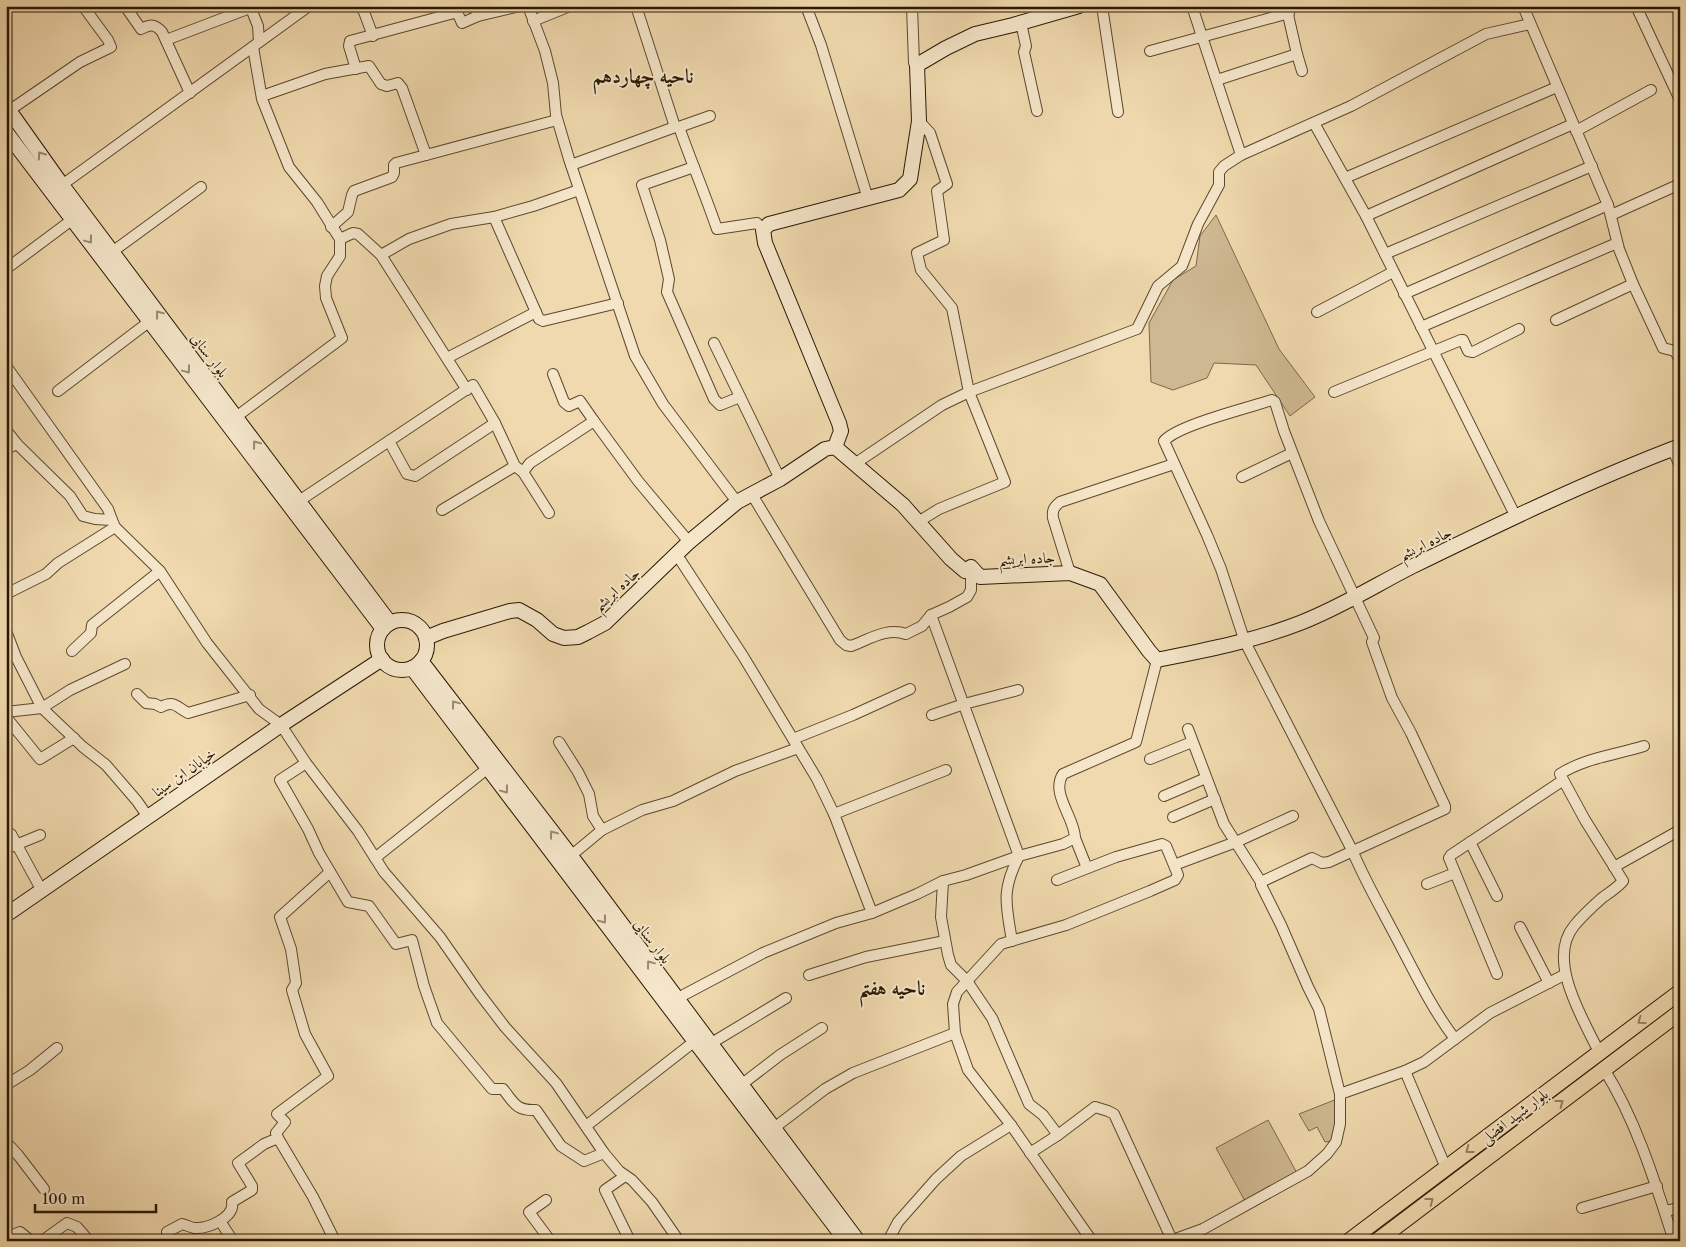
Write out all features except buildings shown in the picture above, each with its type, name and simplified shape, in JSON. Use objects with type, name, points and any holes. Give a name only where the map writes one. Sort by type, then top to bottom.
[{"type":"main road","points":[[835,447],[842,431],[764,243],[763,230],[769,224],[899,190],[910,179],[919,121],[917,66],[946,48],[975,34],[1020,23],[1064,8],[1080,6]]},
{"type":"main road","name":"بلوار سنایی","points":[[8,108],[58,190],[73,219],[386,626]]},
{"type":"main road","name":"بلوار سنایی","points":[[6,132],[112,252],[299,501],[386,626]]},
{"type":"main road","name":"جاده ابریشم","points":[[426,638],[452,628],[519,610],[537,620],[553,634],[564,638],[578,637],[604,623],[689,542],[737,502],[780,479],[825,449],[835,447],[903,505],[950,558],[965,571],[971,567],[980,577],[1070,573],[1100,584],[1149,651],[1158,660],[1244,642],[1298,624],[1336,608],[1410,568],[1516,517],[1583,486],[1676,447]]},
{"type":"main road","points":[[402,620],[409,621],[420,627],[426,638],[426,650],[417,664],[398,670],[392,668],[382,659],[377,647],[379,635],[386,626],[402,620]]},
{"type":"main road","name":"خیابان ابن سینا","points":[[6,915],[282,724],[382,659]]},
{"type":"main road","name":"بلوار سنایی","points":[[417,664],[488,768],[566,861],[676,999],[858,1241]]},
{"type":"main road","name":"بلوار سنایی","points":[[417,664],[566,861],[695,1041],[846,1241]]},
{"type":"main road","name":"بلوار شهید افضلی","points":[[1349,1241],[1680,992]]},
{"type":"main road","name":"بلوار شهید افضلی","points":[[1378,1241],[1680,1012]]},
{"type":"main road","points":[[1402,1201],[1412,1215]]},
{"type":"street","points":[[8,108],[80,62],[111,47],[83,6]]},
{"type":"street","points":[[125,6],[141,29],[148,25],[156,25],[162,32],[190,93]]},
{"type":"street","points":[[58,190],[309,6]]},
{"type":"street","points":[[360,6],[373,36]]},
{"type":"street","points":[[356,69],[349,46],[350,41],[457,12],[462,23],[477,11],[520,6]]},
{"type":"street","points":[[528,6],[532,21],[545,51],[553,83],[558,120],[571,165],[635,356],[663,404],[737,502]]},
{"type":"street","points":[[532,21],[570,6]]},
{"type":"street","points":[[636,6],[677,127],[700,178],[717,228],[756,223],[763,230]]},
{"type":"street","points":[[806,6],[822,45],[868,199]]},
{"type":"street","points":[[912,6],[914,63],[917,66]]},
{"type":"street","points":[[1102,6],[1118,112]]},
{"type":"street","points":[[1192,6],[1241,155]]},
{"type":"street","points":[[1523,6],[1610,210],[1617,243],[1633,284],[1663,348],[1675,351],[1680,360]]},
{"type":"street","points":[[1636,6],[1680,100]]},
{"type":"street","points":[[166,40],[250,7],[258,26],[256,44],[262,96],[289,167],[316,202],[340,238],[340,256],[327,276],[324,286],[326,298],[342,338],[236,417]]},
{"type":"street","points":[[1150,51],[1202,38],[1287,10],[1302,71]]},
{"type":"street","points":[[1020,23],[1026,46],[1024,52],[1036,111]]},
{"type":"street","points":[[856,463],[942,405],[969,392],[1137,329],[1158,286],[1182,266],[1198,224],[1219,185],[1219,172],[1224,166],[1241,155],[1351,106],[1486,34],[1530,24]]},
{"type":"street","points":[[1217,80],[1297,54]]},
{"type":"street","points":[[262,96],[325,74],[369,66],[381,84],[387,86],[398,83],[401,86],[426,156]]},
{"type":"street","points":[[1345,178],[1433,138],[1557,87]]},
{"type":"street","points":[[1366,216],[1575,128],[1651,90]]},
{"type":"street","points":[[571,165],[710,116]]},
{"type":"street","points":[[331,227],[348,212],[354,191],[394,175],[393,168],[396,163],[558,120]]},
{"type":"street","points":[[918,522],[939,509],[1005,482],[969,392],[952,308],[921,270],[917,253],[944,240],[936,191],[947,184],[930,133],[919,121]]},
{"type":"street","points":[[1314,123],[1366,216],[1516,517]]},
{"type":"street","points":[[1385,254],[1592,166]]},
{"type":"street","points":[[694,167],[642,185],[660,240],[670,279],[667,292],[714,399],[720,405],[740,397]]},
{"type":"street","points":[[1404,294],[1610,210],[1680,184]]},
{"type":"street","points":[[112,252],[201,187]]},
{"type":"street","points":[[381,255],[409,238],[451,224],[494,217],[534,206],[579,190]]},
{"type":"street","points":[[494,217],[539,320],[543,321],[618,303]]},
{"type":"street","points":[[6,268],[73,219]]},
{"type":"street","points":[[340,238],[353,233],[358,234],[381,255],[467,390]]},
{"type":"street","points":[[1421,327],[1617,243]]},
{"type":"street","points":[[1317,312],[1393,272]]},
{"type":"street","points":[[1556,320],[1633,284]]},
{"type":"street","points":[[447,358],[536,312]]},
{"type":"street","points":[[58,390],[150,321]]},
{"type":"street","points":[[1334,392],[1461,340],[1463,340],[1468,351],[1474,352],[1519,329]]},
{"type":"street","points":[[714,344],[780,479]]},
{"type":"street","points":[[6,366],[108,509],[114,523],[160,571],[208,643],[259,709],[282,724],[306,763],[358,831],[375,858],[414,908],[440,937],[479,993],[506,1027],[556,1083],[604,1152],[652,1202],[679,1241]]},
{"type":"street","points":[[553,374],[564,402],[569,406],[580,401],[638,481],[689,542]]},
{"type":"street","points":[[299,501],[473,385],[519,469],[546,512],[549,513]]},
{"type":"street","points":[[1262,882],[1312,858],[1322,863],[1329,862],[1352,850],[1445,809],[1411,733],[1392,698],[1372,642],[1374,638],[1319,521],[1275,402],[1272,400],[1176,432],[1165,439],[1165,444],[1221,569],[1244,642],[1352,850],[1359,867],[1419,981],[1455,1039]]},
{"type":"street","points":[[442,510],[530,463],[594,421]]},
{"type":"street","points":[[389,441],[407,474],[415,476],[495,423]]},
{"type":"street","points":[[6,430],[16,444],[70,496],[83,516],[114,523]]},
{"type":"street","points":[[6,449],[16,444]]},
{"type":"street","points":[[1676,447],[1680,465]]},
{"type":"street","points":[[1242,477],[1292,452]]},
{"type":"street","points":[[1070,573],[1053,518],[1052,511],[1055,507],[1060,502],[1174,464]]},
{"type":"street","points":[[751,493],[840,640],[846,645],[851,646],[889,631],[900,631],[906,634],[922,626],[931,615],[967,597],[971,590],[971,567]]},
{"type":"street","points":[[6,594],[46,574],[58,563],[114,523]]},
{"type":"street","points":[[677,555],[743,656],[796,743],[834,814],[872,913]]},
{"type":"street","points":[[72,651],[91,634],[92,625],[160,571]]},
{"type":"street","points":[[931,615],[1019,856],[1010,872],[1006,888],[1006,904],[1012,941]]},
{"type":"street","points":[[6,631],[16,656],[42,708],[106,765],[148,817]]},
{"type":"street","points":[[1086,868],[1060,791],[1059,780],[1063,774],[1136,742],[1158,660]]},
{"type":"street","points":[[6,712],[42,708],[70,690],[125,664]]},
{"type":"street","points":[[566,861],[602,830],[642,810],[673,801],[910,689]]},
{"type":"street","points":[[932,715],[964,704],[1018,690]]},
{"type":"street","points":[[137,694],[146,703],[161,706],[167,703],[173,704],[188,713],[250,695]]},
{"type":"street","points":[[6,717],[40,759],[74,738]]},
{"type":"street","points":[[1030,1153],[1058,1136],[1095,1107],[1114,1114],[1171,1240],[1202,1230],[1308,1171],[1327,1154],[1336,1142],[1340,1124],[1340,1094],[1319,1009],[1261,885],[1262,882],[1224,824],[1188,729]]},
{"type":"street","points":[[559,742],[589,794],[593,816],[602,830]]},
{"type":"street","points":[[1150,759],[1192,742]]},
{"type":"street","points":[[1599,1052],[1575,1003],[1564,975],[1566,944],[1573,927],[1601,899],[1623,882],[1562,781],[1560,774],[1586,760],[1619,754],[1644,746]]},
{"type":"street","points":[[306,763],[280,780],[348,902],[369,906],[396,944],[412,940],[424,986],[437,1023],[492,1089],[503,1089],[519,1108],[527,1111],[536,1110],[561,1146],[584,1161],[604,1152]]},
{"type":"street","points":[[375,858],[488,768]]},
{"type":"street","points":[[834,814],[946,770]]},
{"type":"street","points":[[1164,796],[1206,778]]},
{"type":"street","points":[[1497,974],[1449,858],[1562,781]]},
{"type":"street","points":[[1173,817],[1215,799]]},
{"type":"street","points":[[1174,865],[1236,842],[1293,816]]},
{"type":"street","points":[[1614,867],[1680,830]]},
{"type":"street","points":[[6,838],[11,834],[42,890]]},
{"type":"street","points":[[6,849],[40,834]]},
{"type":"street","points":[[676,999],[763,954],[836,923],[872,913],[943,881],[1063,844],[1075,838]]},
{"type":"street","points":[[1470,842],[1497,896]]},
{"type":"street","points":[[1057,880],[1116,857],[1162,844],[1166,846],[1178,877],[1150,891],[1066,925],[1001,944],[957,992],[953,1004],[955,1033],[968,1070],[1011,1125],[1092,1241]]},
{"type":"street","points":[[330,872],[280,917],[291,949],[296,983],[292,990],[305,1034],[328,1076],[277,1114],[286,1122],[276,1133],[313,1197],[335,1241]]},
{"type":"street","points":[[1427,884],[1455,873]]},
{"type":"street","points":[[943,881],[941,918],[951,965],[967,981],[992,1018],[1029,1104],[1043,1114],[1058,1136]]},
{"type":"street","points":[[1520,927],[1549,983]]},
{"type":"street","points":[[809,975],[866,957],[945,942]]},
{"type":"street","points":[[1340,1094],[1405,1071],[1424,1062],[1490,1013],[1564,975]]},
{"type":"street","points":[[710,1044],[786,998]]},
{"type":"street","points":[[741,1085],[780,1055],[822,1028]]},
{"type":"street","points":[[774,1128],[825,1089],[853,1073],[955,1033]]},
{"type":"street","points":[[586,1126],[695,1041]]},
{"type":"street","points":[[6,1085],[30,1070],[57,1048]]},
{"type":"street","points":[[1604,1069],[1618,1092],[1657,1186],[1674,1241]]},
{"type":"street","points":[[1405,1071],[1446,1168]]},
{"type":"street","points":[[888,1241],[898,1222],[936,1179],[961,1156],[1011,1125]]},
{"type":"street","points":[[168,1232],[182,1224],[193,1228],[207,1227],[220,1221],[232,1210],[232,1202],[252,1190],[250,1182],[238,1163],[264,1144],[278,1138]]},
{"type":"street","points":[[6,1142],[44,1189]]},
{"type":"street","points":[[625,1176],[605,1190],[630,1241]]},
{"type":"street","points":[[1582,1208],[1657,1186]]},
{"type":"street","points":[[546,1200],[529,1212],[549,1239],[546,1241]]},
{"type":"street","points":[[1665,1211],[1680,1208]]},
{"type":"street","points":[[220,1221],[234,1241]]},
{"type":"street","points":[[42,1241],[67,1223],[77,1227],[89,1241]]},
{"type":"street","points":[[7,1241],[10,1236],[20,1232],[31,1241]]},
{"type":"shaded area","points":[[1216,215],[1279,349],[1315,397],[1290,416],[1256,365],[1214,363],[1207,378],[1173,390],[1151,382],[1149,323],[1173,280],[1196,266],[1200,236]]},
{"type":"shaded area","points":[[1337,1099],[1337,1124],[1333,1141],[1325,1142],[1317,1127],[1309,1131],[1299,1114]]},
{"type":"shaded area","points":[[1268,1120],[1298,1175],[1246,1203],[1216,1148]]},
{"type":"district","name":"ناحیه چهاردهم","points":[[643,76]]},
{"type":"district","name":"ناحیه هفتم","points":[[892,988]]}]
